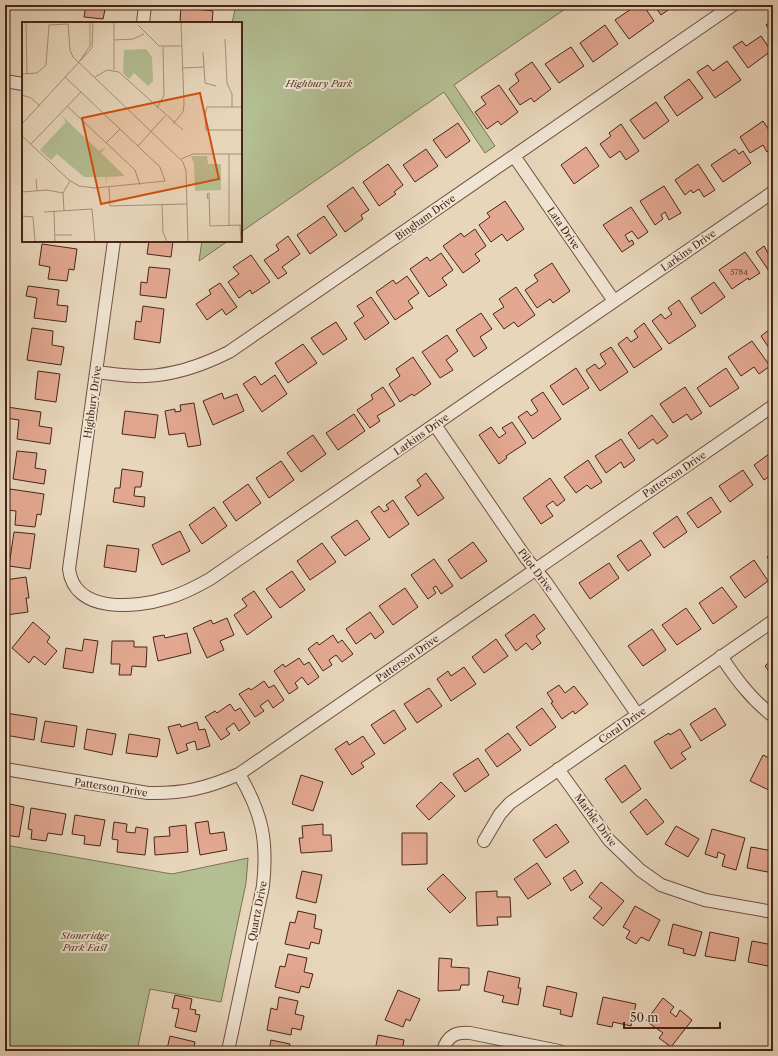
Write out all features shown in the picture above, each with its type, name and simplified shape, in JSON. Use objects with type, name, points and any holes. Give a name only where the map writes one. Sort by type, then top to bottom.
[{"type":"street","points":[[143,22],[145,5]]},
{"type":"street","name":"Bingham Drive","points":[[96,372],[147,376],[197,367],[229,352],[733,5]]},
{"type":"street","points":[[5,81],[22,84]]},
{"type":"street","name":"Lata Drive","points":[[514,156],[614,301]]},
{"type":"street","name":"Larkins Drive","points":[[69,562],[70,576],[75,587],[79,593],[90,600],[105,603],[134,604],[153,602],[169,598],[191,589],[210,579],[773,192]]},
{"type":"street","name":"Highbury Drive","points":[[69,562],[114,242]]},
{"type":"street","name":"Patterson Drive","points":[[5,769],[148,793],[165,794],[196,790],[217,784],[239,774],[773,406]]},
{"type":"street","name":"Pilot Drive","points":[[435,425],[637,714]]},
{"type":"street","name":"Coral Drive","points":[[484,842],[500,814],[510,803],[558,768],[773,621]]},
{"type":"street","points":[[721,656],[739,684],[773,716]]},
{"type":"street","name":"Marble Drive","points":[[558,768],[609,840],[640,870],[661,885],[705,900],[773,912]]},
{"type":"street","name":"Quartz Drive","points":[[228,1051],[263,886],[265,865],[264,846],[259,815],[250,791],[239,774]]},
{"type":"street","points":[[443,1051],[447,1040],[461,1032],[559,1051]]},
{"type":"green space","name":"Highbury Park","points":[[236,5],[571,5],[454,85],[495,146],[485,153],[444,92],[242,231],[242,22],[232,22]]},
{"type":"green space","points":[[202,242],[227,242],[199,261]]},
{"type":"green space","name":"Stoneridge Park East","points":[[5,845],[172,874],[248,858],[246,883],[221,1002],[150,989],[137,1051],[5,1051]]},
{"type":"building","points":[[86,5],[106,5],[103,19],[84,17]]},
{"type":"building","points":[[637,5],[643,5],[654,21],[629,39],[615,20]]},
{"type":"building","points":[[654,5],[675,5],[661,15]]},
{"type":"building","points":[[181,7],[213,11],[212,22],[180,22]]},
{"type":"building","points":[[773,20],[773,35],[766,25]]},
{"type":"building","points":[[605,25],[618,44],[593,62],[580,43]]},
{"type":"building","points":[[761,36],[771,51],[748,68],[733,47],[742,41],[746,46]]},
{"type":"building","points":[[571,47],[584,66],[559,83],[545,64]]},
{"type":"building","points":[[727,61],[741,80],[715,98],[697,72],[708,65],[713,71]]},
{"type":"building","points":[[532,62],[551,89],[534,102],[531,98],[520,105],[509,89],[519,81],[515,74]]},
{"type":"building","points":[[689,79],[703,98],[677,116],[664,97]]},
{"type":"building","points":[[499,85],[518,112],[501,125],[498,121],[487,129],[475,112],[486,104],[481,97]]},
{"type":"building","points":[[656,102],[669,121],[644,139],[630,120]]},
{"type":"building","points":[[763,121],[773,136],[773,148],[767,152],[763,145],[750,153],[740,137]]},
{"type":"building","points":[[458,123],[470,141],[446,158],[433,140]]},
{"type":"building","points":[[621,124],[639,151],[626,160],[620,151],[610,158],[600,144],[611,136],[609,133]]},
{"type":"building","points":[[586,147],[599,166],[574,184],[561,165]]},
{"type":"building","points":[[426,149],[438,166],[415,182],[403,165]]},
{"type":"building","points":[[735,149],[739,154],[743,151],[751,163],[723,182],[711,165]]},
{"type":"building","points":[[388,164],[403,185],[394,192],[396,194],[379,206],[363,182]]},
{"type":"building","points":[[698,164],[715,190],[704,197],[699,189],[693,193],[691,190],[685,195],[675,180]]},
{"type":"building","points":[[664,186],[681,213],[669,220],[665,212],[661,215],[663,219],[655,225],[640,201]]},
{"type":"building","points":[[353,187],[369,210],[361,215],[363,219],[345,232],[327,206]]},
{"type":"building","points":[[505,201],[524,229],[507,241],[502,234],[491,242],[479,225],[490,217],[487,213]]},
{"type":"building","points":[[631,207],[648,232],[638,239],[632,231],[625,235],[629,242],[632,240],[634,244],[622,252],[603,225]]},
{"type":"building","points":[[324,216],[337,235],[310,254],[297,235]]},
{"type":"building","points":[[475,229],[486,246],[475,254],[480,261],[463,273],[443,246],[461,233],[464,237]]},
{"type":"building","points":[[773,234],[773,242],[769,236]]},
{"type":"building","points":[[288,236],[300,254],[282,267],[287,273],[278,279],[264,260],[279,250],[276,245]]},
{"type":"building","points":[[149,242],[173,242],[171,257],[147,254]]},
{"type":"building","points":[[42,244],[77,249],[74,270],[69,269],[67,281],[48,279],[50,267],[39,265]]},
{"type":"building","points":[[764,246],[768,253],[773,250],[773,273],[771,274],[756,252]]},
{"type":"building","points":[[745,252],[760,273],[749,280],[748,278],[732,289],[719,270]]},
{"type":"building","points":[[441,253],[453,270],[442,278],[447,285],[429,297],[410,269],[427,257],[430,261]]},
{"type":"building","points":[[251,255],[270,282],[252,294],[250,290],[239,298],[228,282],[239,274],[233,267]]},
{"type":"building","points":[[552,263],[570,291],[553,303],[550,299],[537,308],[525,290],[538,281],[534,275]]},
{"type":"building","points":[[149,267],[170,269],[166,298],[140,295],[141,282],[147,283]]},
{"type":"building","points":[[407,276],[419,293],[408,301],[413,308],[395,320],[376,292],[393,280],[396,284]]},
{"type":"building","points":[[714,282],[725,297],[701,314],[691,298]]},
{"type":"building","points":[[220,283],[237,307],[226,315],[222,309],[207,320],[196,304],[211,294],[209,290]]},
{"type":"building","points":[[28,286],[59,290],[57,305],[68,306],[66,322],[34,318],[37,298],[26,296]]},
{"type":"building","points":[[516,287],[535,315],[518,327],[514,322],[504,329],[493,314],[504,307],[499,299]]},
{"type":"building","points":[[371,297],[389,323],[365,340],[354,323],[364,316],[357,306]]},
{"type":"building","points":[[679,300],[696,326],[669,344],[652,321],[661,314],[665,319],[672,314],[668,308]]},
{"type":"building","points":[[143,306],[164,309],[160,343],[134,339],[136,321],[141,322]]},
{"type":"building","points":[[481,313],[492,329],[480,337],[487,348],[474,357],[456,330]]},
{"type":"building","points":[[336,322],[347,339],[323,355],[311,338]]},
{"type":"building","points":[[644,323],[662,349],[634,368],[618,344],[627,337],[631,342],[638,337],[634,331]]},
{"type":"building","points":[[773,327],[773,354],[761,336]]},
{"type":"building","points":[[32,328],[53,331],[52,345],[64,347],[61,365],[27,360]]},
{"type":"building","points":[[447,335],[458,351],[446,360],[453,370],[440,378],[422,352]]},
{"type":"building","points":[[752,341],[770,366],[759,374],[754,367],[741,376],[728,357]]},
{"type":"building","points":[[303,344],[317,363],[288,383],[275,363]]},
{"type":"building","points":[[611,347],[628,372],[600,391],[586,370],[595,364],[599,369],[606,364],[600,354]]},
{"type":"building","points":[[413,357],[431,384],[414,396],[412,394],[400,402],[389,384],[400,376],[396,369]]},
{"type":"building","points":[[576,368],[589,388],[563,405],[550,386]]},
{"type":"building","points":[[726,368],[739,388],[710,407],[697,388]]},
{"type":"building","points":[[38,371],[60,374],[56,402],[35,399]]},
{"type":"building","points":[[275,375],[287,394],[262,412],[243,384],[255,376],[261,385]]},
{"type":"building","points":[[383,387],[395,405],[377,416],[380,421],[370,428],[357,410],[373,399],[371,395]]},
{"type":"building","points":[[685,387],[702,413],[691,420],[687,414],[673,423],[660,404]]},
{"type":"building","points":[[543,392],[561,419],[533,439],[518,417],[527,411],[531,416],[538,411],[531,400]]},
{"type":"building","points":[[222,393],[224,399],[237,394],[244,411],[213,425],[203,401]]},
{"type":"building","points":[[194,403],[201,445],[188,447],[185,433],[169,435],[165,411],[175,409],[175,412],[181,411],[180,405]]},
{"type":"building","points":[[7,407],[41,412],[39,426],[52,428],[50,444],[17,439],[19,420],[6,418]]},
{"type":"building","points":[[125,411],[158,415],[155,438],[122,434]]},
{"type":"building","points":[[354,414],[365,431],[338,450],[326,433]]},
{"type":"building","points":[[652,415],[668,436],[657,444],[653,439],[639,449],[628,433]]},
{"type":"building","points":[[512,422],[526,443],[506,456],[507,458],[499,464],[479,435],[491,427],[499,438],[506,433],[502,428]]},
{"type":"building","points":[[313,435],[326,454],[301,472],[287,453]]},
{"type":"building","points":[[621,439],[635,460],[624,468],[621,462],[606,473],[595,456]]},
{"type":"building","points":[[17,451],[37,453],[35,468],[46,470],[44,484],[13,479]]},
{"type":"building","points":[[773,451],[773,474],[764,480],[754,465]]},
{"type":"building","points":[[588,460],[602,482],[591,489],[587,485],[576,493],[564,477]]},
{"type":"building","points":[[281,461],[294,480],[269,498],[256,478]]},
{"type":"building","points":[[122,469],[143,472],[141,487],[135,487],[134,496],[145,497],[144,507],[113,502],[115,488],[120,488]]},
{"type":"building","points":[[743,470],[753,485],[730,502],[719,486]]},
{"type":"building","points":[[426,473],[444,498],[418,516],[405,497],[421,486],[417,480]]},
{"type":"building","points":[[550,478],[565,500],[557,506],[553,501],[546,506],[553,516],[541,524],[523,498]]},
{"type":"building","points":[[248,484],[261,503],[236,521],[223,502]]},
{"type":"building","points":[[10,489],[44,494],[41,515],[37,514],[35,527],[15,525],[16,511],[7,510]]},
{"type":"building","points":[[711,497],[721,512],[698,528],[687,513]]},
{"type":"building","points":[[393,500],[409,524],[389,538],[371,512],[379,506],[384,512],[389,509],[386,505]]},
{"type":"building","points":[[214,507],[227,526],[202,544],[189,525]]},
{"type":"building","points":[[677,516],[687,532],[664,548],[653,533]]},
{"type":"building","points":[[357,520],[370,539],[345,556],[331,537]]},
{"type":"building","points":[[180,531],[190,551],[162,565],[152,545]]},
{"type":"building","points":[[14,532],[35,534],[30,569],[9,566]]},
{"type":"building","points":[[641,540],[651,555],[628,571],[617,556]]},
{"type":"building","points":[[473,542],[487,561],[461,579],[448,560]]},
{"type":"building","points":[[322,543],[336,562],[310,580],[297,561]]},
{"type":"building","points":[[107,545],[139,549],[136,572],[104,567]]},
{"type":"building","points":[[773,553],[773,566],[767,557]]},
{"type":"building","points":[[434,559],[453,586],[441,594],[436,586],[433,588],[436,593],[428,599],[411,575]]},
{"type":"building","points":[[754,560],[768,581],[745,598],[730,577]]},
{"type":"building","points":[[609,563],[619,578],[590,599],[579,583]]},
{"type":"building","points":[[292,571],[305,590],[280,608],[266,589]]},
{"type":"building","points":[[26,577],[29,598],[26,598],[28,612],[6,615],[5,580]]},
{"type":"building","points":[[722,587],[737,607],[713,624],[699,603]]},
{"type":"building","points":[[405,588],[418,607],[393,625],[379,606]]},
{"type":"building","points":[[254,591],[272,617],[247,635],[234,615],[247,606],[242,599]]},
{"type":"building","points":[[686,608],[701,629],[677,645],[662,625]]},
{"type":"building","points":[[370,612],[384,632],[375,639],[371,633],[356,644],[346,629]]},
{"type":"building","points":[[534,614],[545,629],[536,636],[541,643],[532,650],[526,643],[516,651],[505,635]]},
{"type":"building","points":[[227,618],[234,635],[220,641],[224,650],[207,658],[193,628],[211,620],[213,624]]},
{"type":"building","points":[[33,622],[50,637],[47,642],[57,651],[45,665],[34,656],[29,663],[12,648]]},
{"type":"building","points":[[652,629],[666,650],[643,666],[628,646]]},
{"type":"building","points":[[187,633],[191,653],[158,661],[153,637],[164,635],[165,638]]},
{"type":"building","points":[[333,635],[338,643],[342,640],[353,654],[342,662],[336,655],[329,660],[332,665],[323,671],[308,649],[317,642],[319,645]]},
{"type":"building","points":[[84,639],[98,641],[93,673],[63,668],[66,648],[82,651]]},
{"type":"building","points":[[496,639],[508,656],[484,673],[472,657]]},
{"type":"building","points":[[112,641],[134,641],[134,647],[147,647],[146,667],[132,666],[131,675],[119,675],[120,664],[111,664]]},
{"type":"building","points":[[299,658],[304,665],[309,662],[319,677],[308,685],[302,677],[295,683],[298,688],[289,694],[274,671],[283,664],[285,667]]},
{"type":"building","points":[[773,659],[773,677],[765,666]]},
{"type":"building","points":[[464,667],[476,684],[451,701],[437,679],[448,671],[451,676]]},
{"type":"building","points":[[264,681],[269,688],[274,685],[284,700],[273,708],[268,700],[260,706],[264,711],[255,717],[239,694],[249,688],[251,690]]},
{"type":"building","points":[[559,685],[565,693],[574,686],[588,704],[575,714],[573,711],[562,719],[551,703],[553,702],[547,693]]},
{"type":"building","points":[[429,688],[442,706],[417,723],[404,704]]},
{"type":"building","points":[[230,704],[235,711],[240,708],[250,723],[239,731],[234,723],[226,729],[230,734],[221,740],[205,717],[215,711],[217,713]]},
{"type":"building","points":[[542,708],[556,727],[530,746],[516,727]]},
{"type":"building","points":[[715,708],[726,725],[701,741],[690,724]]},
{"type":"building","points":[[394,710],[406,729],[384,744],[371,725]]},
{"type":"building","points":[[6,713],[37,718],[34,740],[5,735]]},
{"type":"building","points":[[45,721],[77,726],[74,747],[41,742]]},
{"type":"building","points":[[197,722],[199,730],[205,729],[210,746],[197,750],[195,741],[186,744],[188,750],[177,754],[168,727],[180,724],[181,727]]},
{"type":"building","points":[[87,729],[116,734],[112,755],[84,749]]},
{"type":"building","points":[[680,729],[691,747],[681,753],[686,759],[671,769],[654,742],[669,733],[670,735]]},
{"type":"building","points":[[508,733],[521,750],[497,767],[485,750]]},
{"type":"building","points":[[129,734],[160,739],[157,757],[126,753]]},
{"type":"building","points":[[363,736],[375,754],[361,763],[364,767],[352,775],[335,749],[347,741],[349,745]]},
{"type":"building","points":[[763,755],[773,760],[773,792],[750,781]]},
{"type":"building","points":[[478,758],[489,775],[465,792],[453,774]]},
{"type":"building","points":[[625,765],[641,789],[622,803],[605,779]]},
{"type":"building","points":[[301,775],[323,782],[313,811],[292,804]]},
{"type":"building","points":[[441,782],[455,796],[429,820],[416,806]]},
{"type":"building","points":[[646,799],[664,822],[647,835],[630,812]]},
{"type":"building","points":[[5,803],[24,807],[19,837],[5,835]]},
{"type":"building","points":[[31,808],[66,814],[62,835],[48,833],[46,841],[31,839],[32,830],[28,829]]},
{"type":"building","points":[[75,815],[105,820],[100,846],[84,844],[85,836],[72,834]]},
{"type":"building","points":[[208,821],[210,834],[224,832],[227,850],[200,855],[195,823]]},
{"type":"building","points":[[114,822],[127,824],[126,832],[135,833],[136,827],[148,829],[145,855],[117,852],[118,840],[112,839]]},
{"type":"building","points":[[323,824],[323,835],[331,835],[332,851],[301,853],[299,838],[303,838],[302,826]]},
{"type":"building","points":[[556,824],[569,842],[546,858],[533,840]]},
{"type":"building","points":[[186,825],[188,852],[155,855],[154,837],[170,836],[169,827]]},
{"type":"building","points":[[676,826],[699,839],[688,857],[665,844]]},
{"type":"building","points":[[712,829],[745,838],[736,870],[722,866],[725,855],[718,852],[717,858],[705,854]]},
{"type":"building","points":[[402,833],[427,833],[427,864],[402,865]]},
{"type":"building","points":[[751,847],[773,851],[773,873],[747,868]]},
{"type":"building","points":[[537,863],[551,884],[528,899],[514,879]]},
{"type":"building","points":[[575,870],[583,883],[571,891],[563,878]]},
{"type":"building","points":[[302,871],[322,875],[316,903],[296,898]]},
{"type":"building","points":[[443,874],[466,898],[450,913],[427,889]]},
{"type":"building","points":[[601,882],[624,901],[603,926],[593,918],[602,908],[589,897]]},
{"type":"building","points":[[497,891],[497,897],[510,897],[511,917],[497,917],[498,925],[477,926],[476,892]]},
{"type":"building","points":[[635,906],[660,920],[649,941],[641,937],[636,944],[626,938],[630,931],[623,927]]},
{"type":"building","points":[[298,911],[316,915],[314,928],[322,930],[319,944],[311,942],[309,949],[285,944],[290,922],[295,923]]},
{"type":"building","points":[[673,924],[702,932],[695,956],[683,953],[684,949],[668,945]]},
{"type":"building","points":[[710,932],[739,938],[735,961],[705,956]]},
{"type":"building","points":[[752,941],[773,945],[773,967],[748,962]]},
{"type":"building","points":[[288,954],[307,958],[304,972],[313,974],[309,988],[301,986],[299,993],[275,987],[280,966],[285,967]]},
{"type":"building","points":[[439,958],[452,959],[451,967],[469,968],[469,985],[461,985],[460,990],[438,991]]},
{"type":"building","points":[[488,971],[520,978],[518,988],[521,988],[518,1005],[502,1002],[504,996],[484,991]]},
{"type":"building","points":[[547,986],[577,993],[572,1017],[560,1014],[561,1010],[543,1006]]},
{"type":"building","points":[[398,990],[420,999],[410,1021],[406,1019],[403,1027],[385,1020]]},
{"type":"building","points":[[175,995],[192,999],[190,1009],[196,1010],[195,1014],[200,1015],[196,1032],[175,1027],[179,1009],[172,1008]]},
{"type":"building","points":[[279,997],[298,1001],[295,1014],[304,1016],[301,1030],[292,1028],[291,1035],[267,1030],[271,1008],[277,1010]]},
{"type":"building","points":[[603,997],[636,1004],[631,1026],[613,1022],[612,1027],[597,1024]]},
{"type":"building","points":[[663,998],[674,1007],[670,1012],[676,1017],[680,1010],[692,1020],[671,1047],[659,1038],[663,1033],[646,1021]]},
{"type":"building","points":[[378,1035],[404,1040],[402,1051],[375,1051]]},
{"type":"building","points":[[170,1036],[195,1042],[193,1051],[175,1051],[167,1049]]},
{"type":"building","points":[[271,1040],[290,1044],[288,1051],[269,1051]]}]
